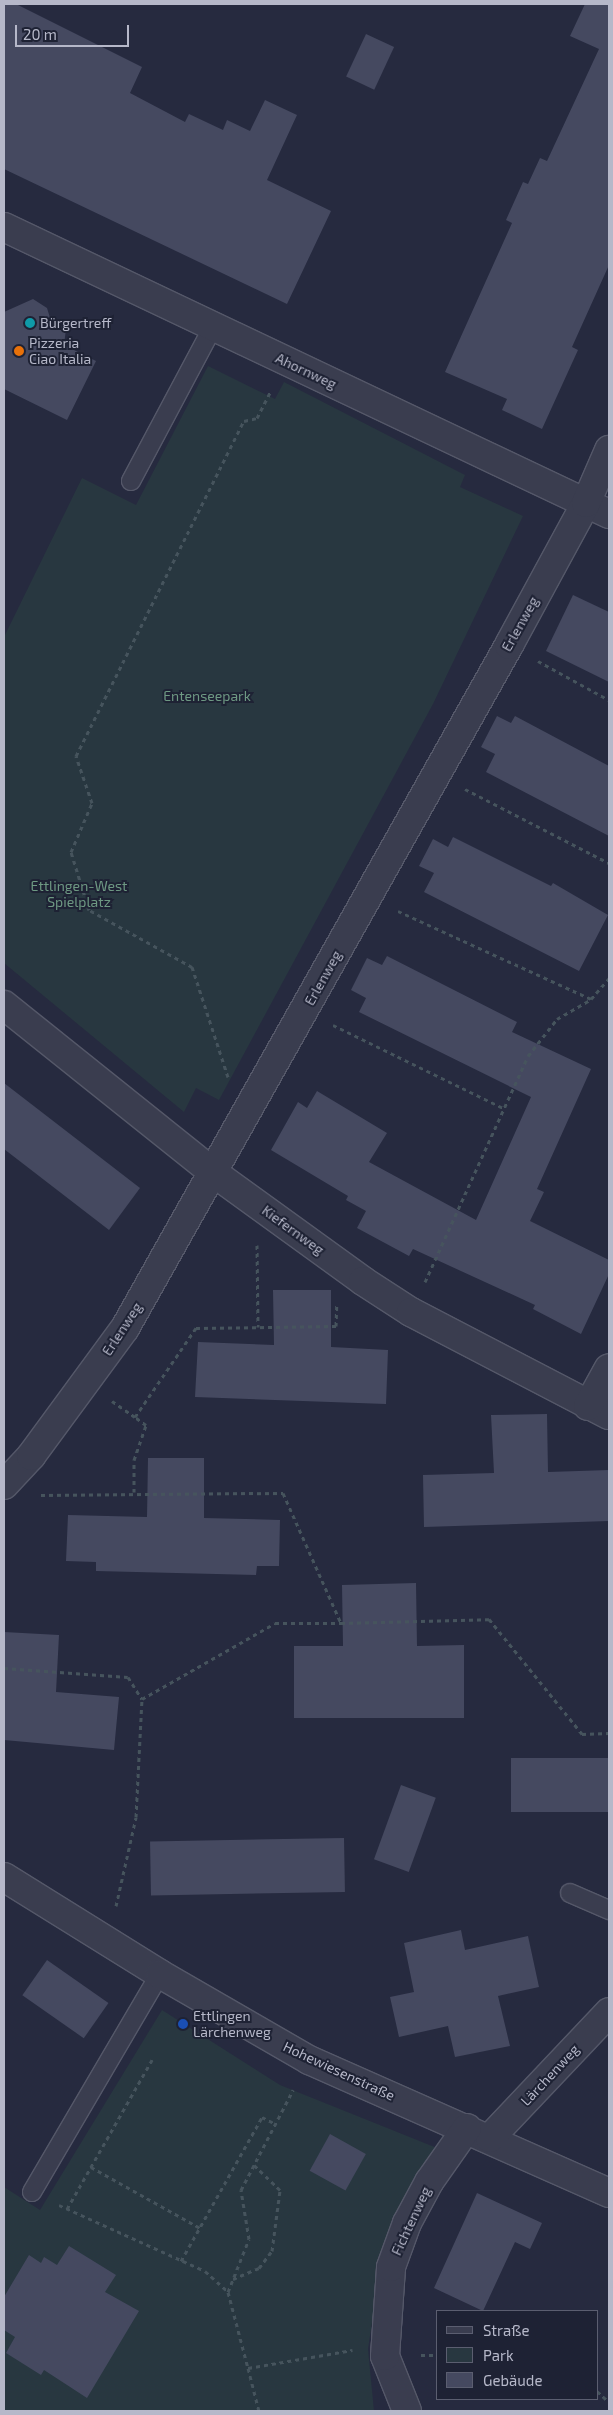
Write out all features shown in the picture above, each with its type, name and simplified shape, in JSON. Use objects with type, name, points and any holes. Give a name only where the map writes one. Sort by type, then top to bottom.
[{"type":"street","name":"Ahornweg","points":[[4,227],[597,508]]},
{"type":"street","name":"Erlenweg","points":[[8,1480],[31,1456],[125,1328],[214,1173],[509,645],[597,508],[609,450]]},
{"type":"street","name":"Kiefernweg","points":[[4,1005],[214,1173],[343,1266],[411,1312],[598,1411]]},
{"type":"street","points":[[598,1411],[609,1368]]},
{"type":"street","name":"Hohewiesenstraße","points":[[4,1877],[160,1974],[309,2060],[479,2133],[609,2193]]},
{"type":"street","name":"Lärchenweg","points":[[479,2133],[609,2012]]},
{"type":"street","name":"Fichtenweg","points":[[407,2411],[385,2356],[384,2344],[391,2267],[407,2223],[430,2182],[479,2133]]},
{"type":"lane","points":[[131,481],[213,327]]},
{"type":"lane","points":[[570,1894],[609,1910]]},
{"type":"lane","points":[[32,2192],[160,1974]]},
{"type":"path","points":[[258,1094],[225,1075],[192,967],[89,910],[71,852],[92,803],[76,756],[244,421],[257,418],[286,362]]},
{"type":"path","points":[[509,645],[609,700]]},
{"type":"path","points":[[436,774],[609,863]]},
{"type":"path","points":[[367,897],[591,999]]},
{"type":"path","points":[[411,1312],[506,1109],[528,1056],[557,1019],[591,999],[609,978]]},
{"type":"path","points":[[305,1011],[506,1109]]},
{"type":"path","points":[[258,1327],[256,1227],[267,1211]]},
{"type":"path","points":[[135,1417],[196,1328],[336,1326],[337,1280],[343,1266]]},
{"type":"path","points":[[85,1382],[146,1425],[134,1460],[134,1492]]},
{"type":"path","points":[[8,1480],[29,1495],[134,1492],[283,1492],[341,1623]]},
{"type":"path","points":[[142,1699],[275,1623],[489,1619],[582,1734],[609,1733]]},
{"type":"path","points":[[4,1668],[128,1677],[142,1699],[136,1818],[115,1912],[99,1937]]},
{"type":"path","points":[[68,2209],[152,2060]]},
{"type":"path","points":[[228,2292],[248,2239],[241,2190],[309,2060]]},
{"type":"path","points":[[181,2261],[262,2117],[276,2124]]},
{"type":"path","points":[[232,2280],[259,2268],[272,2251],[280,2190],[254,2165]]},
{"type":"path","points":[[92,2167],[200,2228]]},
{"type":"path","points":[[32,2192],[205,2271],[228,2292],[259,2411]]},
{"type":"path","points":[[248,2368],[384,2344]]},
{"type":"path","points":[[598,2392],[609,2402]]},
{"type":"green space","name":"Entenseepark","points":[[208,366],[275,399],[284,382],[465,475],[460,487],[523,516],[433,704],[219,1100],[196,1088],[184,1112],[4,963],[4,637],[82,478],[136,505]]},
{"type":"green space","points":[[162,2010],[280,2085],[437,2148],[403,2200],[382,2258],[368,2349],[374,2411],[4,2411],[4,2187],[40,2210]]},
{"type":"building","points":[[4,4],[16,4],[142,67],[130,93],[185,122],[189,114],[223,130],[227,120],[250,131],[265,100],[297,115],[267,180],[331,211],[287,304],[4,169]]},
{"type":"building","points":[[585,4],[609,4],[609,265],[572,347],[578,350],[542,429],[502,410],[507,399],[445,372],[512,223],[506,220],[523,182],[528,184],[540,158],[547,161],[599,49],[570,36]]},
{"type":"building","points":[[366,34],[394,47],[374,90],[346,77]]},
{"type":"building","points":[[33,299],[47,308],[51,321],[66,329],[64,345],[96,361],[67,420],[4,389],[4,312]]},
{"type":"building","points":[[573,595],[609,612],[609,682],[546,651]]},
{"type":"building","points":[[497,716],[511,723],[515,716],[609,766],[609,836],[486,772],[495,754],[481,747]]},
{"type":"building","points":[[453,837],[551,886],[553,883],[608,915],[579,971],[424,892],[434,873],[419,866],[433,839],[448,847]]},
{"type":"building","points":[[387,956],[517,1022],[512,1032],[591,1069],[537,1189],[544,1192],[530,1221],[609,1260],[609,1274],[581,1334],[533,1309],[535,1305],[413,1249],[409,1256],[357,1228],[366,1211],[346,1200],[348,1196],[271,1150],[298,1102],[307,1108],[317,1091],[387,1133],[369,1162],[476,1220],[531,1097],[359,1012],[366,998],[351,990],[367,958],[382,965]]},
{"type":"building","points":[[4,1083],[140,1188],[109,1230],[4,1149]]},
{"type":"building","points":[[273,1290],[331,1290],[331,1347],[388,1350],[386,1404],[195,1397],[198,1342],[274,1345]]},
{"type":"building","points":[[547,1414],[548,1472],[609,1470],[609,1521],[424,1527],[423,1475],[494,1473],[491,1415]]},
{"type":"building","points":[[148,1458],[204,1458],[204,1518],[280,1520],[279,1566],[257,1566],[256,1575],[96,1571],[96,1562],[66,1561],[68,1515],[147,1517]]},
{"type":"building","points":[[416,1583],[417,1646],[464,1645],[464,1718],[294,1718],[294,1646],[343,1646],[342,1585]]},
{"type":"building","points":[[4,1632],[59,1635],[56,1692],[119,1697],[114,1750],[4,1740]]},
{"type":"building","points":[[511,1758],[609,1758],[609,1812],[511,1812]]},
{"type":"building","points":[[401,1785],[436,1798],[409,1872],[374,1859]]},
{"type":"building","points":[[344,1838],[345,1892],[151,1895],[150,1841]]},
{"type":"building","points":[[461,1930],[465,1950],[528,1936],[539,1987],[498,1996],[510,2046],[455,2057],[448,2026],[399,2037],[390,1997],[414,1992],[404,1943]]},
{"type":"building","points":[[47,1960],[108,2003],[84,2038],[22,1995]]},
{"type":"building","points":[[330,2134],[366,2154],[345,2191],[310,2171]]},
{"type":"building","points":[[477,2193],[542,2223],[530,2249],[515,2242],[483,2310],[434,2288]]},
{"type":"building","points":[[69,2246],[116,2275],[105,2292],[139,2311],[87,2398],[44,2370],[41,2375],[6,2353],[15,2337],[4,2330],[4,2297],[29,2255],[41,2263],[44,2257],[57,2265]]},
{"type":"place","name":"Bürgertreff","points":[[30,323]]},
{"type":"place","name":"Pizzeria Ciao Italia","points":[[19,351]]},
{"type":"place","name":"Ettlingen Lärchenweg","points":[[183,2024]]},
{"type":"park label","name":"Ettlingen-West Spielplatz","points":[[79,894]]}]
